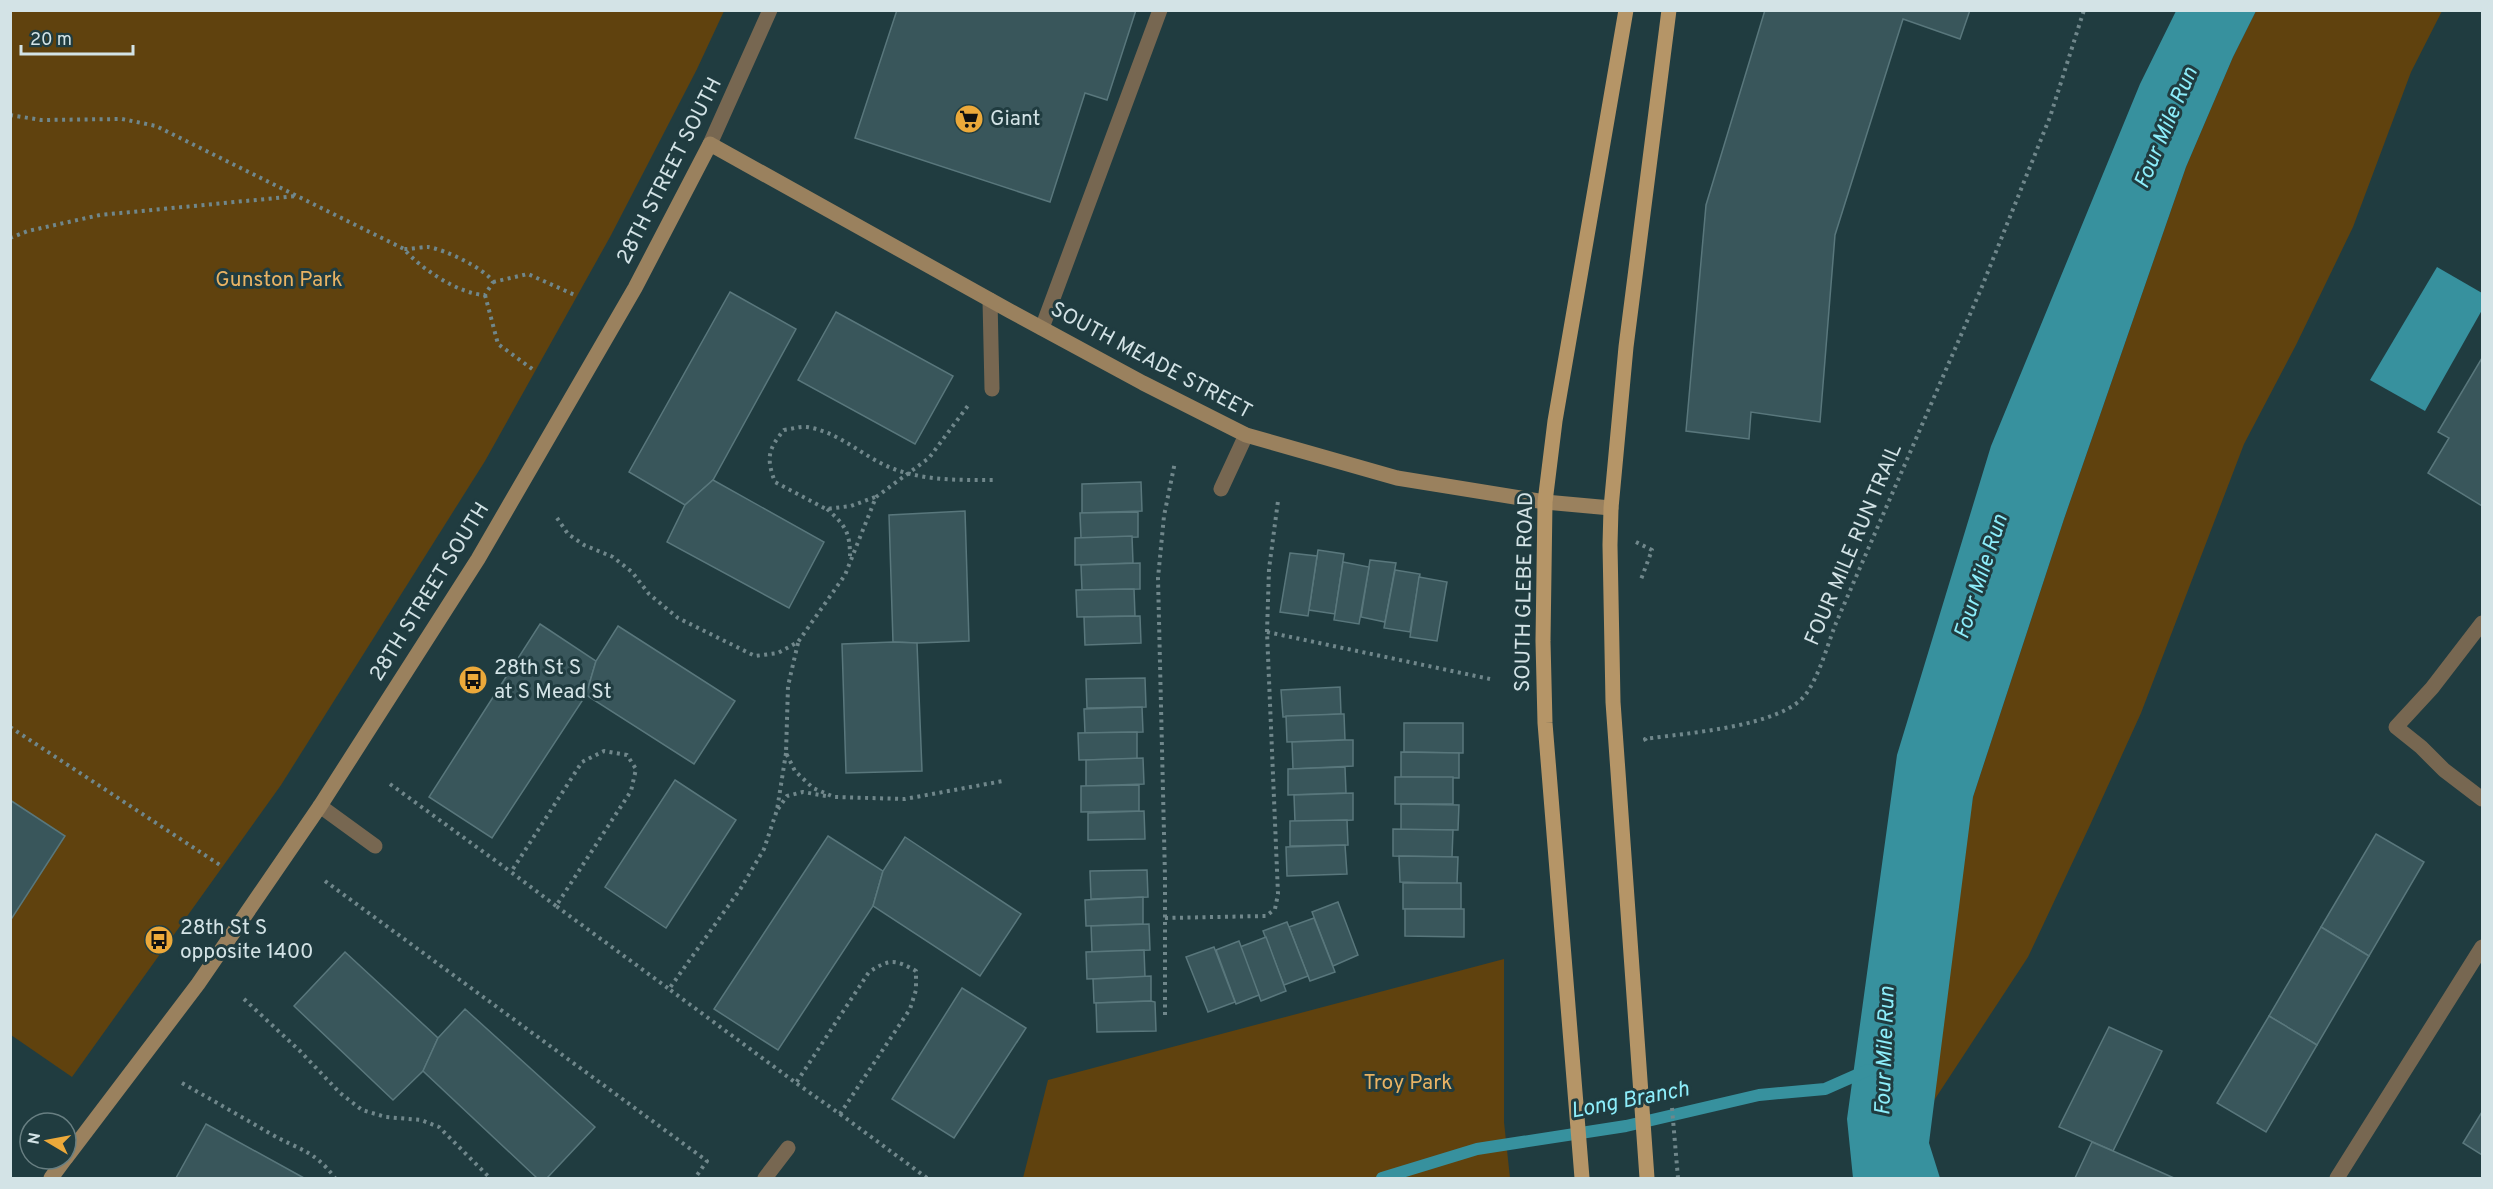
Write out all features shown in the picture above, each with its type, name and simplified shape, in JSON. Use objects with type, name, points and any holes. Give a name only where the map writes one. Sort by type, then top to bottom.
[{"type":"main road","name":"SOUTH GLEBE ROAD","points":[[1582,1179],[1545,723],[1543,641],[1545,502],[1555,421],[1626,10]]},
{"type":"main road","points":[[1647,1179],[1632,997],[1613,702],[1611,508],[1628,335],[1669,10]]},
{"type":"street","name":"28TH STREET SOUTH","points":[[78,1143],[198,984],[320,806],[478,559],[635,288],[710,144],[770,10]]},
{"type":"street","points":[[1042,327],[1160,10]]},
{"type":"street","name":"SOUTH MEADE STREET","points":[[710,144],[990,300],[1143,383],[1246,435],[1397,478],[1545,502],[1611,508]]},
{"type":"street","points":[[990,300],[992,389]]},
{"type":"street","points":[[1221,489],[1246,435]]},
{"type":"street","points":[[2482,623],[2432,688],[2396,727],[2444,770],[2482,799]]},
{"type":"street","points":[[320,806],[375,846]]},
{"type":"street","points":[[2337,1179],[2482,947]]},
{"type":"street","points":[[765,1179],[788,1148]]},
{"type":"path","name":"FOUR MILE RUN TRAIL","points":[[1646,739],[1764,719],[1789,710],[1805,695],[1981,289],[2050,117],[2084,10]]},
{"type":"path","points":[[10,115],[41,120],[122,118],[156,126],[404,249],[418,265],[472,295],[485,295]]},
{"type":"path","points":[[10,238],[28,231],[100,215],[297,196]]},
{"type":"path","points":[[404,249],[429,247],[462,260],[489,275],[493,282]]},
{"type":"path","points":[[535,371],[498,344],[485,295],[493,282],[528,274],[577,296]]},
{"type":"path","points":[[826,509],[851,506],[876,497],[909,474],[929,458],[973,399]]},
{"type":"path","points":[[850,561],[850,540],[843,523],[826,509],[774,482],[768,465],[772,444],[784,430],[806,427],[832,435],[891,468],[909,474],[957,480],[995,480]]},
{"type":"path","points":[[1165,1015],[1158,578],[1164,516],[1175,462]]},
{"type":"path","points":[[669,989],[741,888],[764,849],[777,810],[786,753],[788,686],[798,642],[845,575],[876,497]]},
{"type":"path","points":[[1165,918],[1266,916],[1275,909],[1278,894],[1267,632],[1269,569],[1278,501]]},
{"type":"path","points":[[557,518],[568,534],[584,545],[613,558],[632,572],[649,594],[678,618],[755,656],[778,653],[798,642]]},
{"type":"path","points":[[1632,541],[1652,550],[1640,579],[1640,588]]},
{"type":"path","points":[[1267,632],[1490,679]]},
{"type":"path","points":[[10,727],[223,867]]},
{"type":"path","points":[[1645,729],[1646,749]]},
{"type":"path","points":[[511,872],[582,762],[604,751],[627,755],[636,769],[630,791],[556,906]]},
{"type":"path","points":[[786,753],[795,771],[801,777],[813,788],[834,797]]},
{"type":"path","points":[[777,810],[787,796],[803,792],[834,797],[905,799],[1003,781]]},
{"type":"path","points":[[390,784],[927,1179]]},
{"type":"path","points":[[325,881],[707,1161],[695,1179]]},
{"type":"path","points":[[796,1083],[869,972],[884,962],[899,961],[916,971],[915,990],[910,1009],[840,1114]]},
{"type":"path","points":[[244,999],[292,1043],[340,1093],[362,1110],[386,1117],[421,1120],[439,1126],[490,1179]]},
{"type":"path","points":[[183,1083],[277,1137],[306,1150],[324,1163],[335,1179]]},
{"type":"green space","name":"Gunston Park","points":[[10,11],[724,11],[697,69],[610,237],[485,461],[281,785],[72,1077],[11,1035]]},
{"type":"green space","points":[[2256,11],[2442,11],[2411,72],[2353,227],[2296,345],[2244,444],[2141,713],[2091,823],[2028,957],[1933,1102],[1931,1042],[1973,797],[2064,519],[2186,167],[2233,57]]},
{"type":"green space","name":"Troy Park","points":[[1504,959],[1504,1122],[1510,1178],[1023,1178],[1048,1080]]},
{"type":"water","name":"Four Mile Run","points":[[2176,11],[2256,11],[2233,57],[2186,167],[2064,519],[1973,797],[1929,1143],[1940,1178],[1853,1178],[1847,1119],[1897,755],[1991,446],[2140,84]]},
{"type":"water","points":[[2437,267],[2482,293],[2482,310],[2425,411],[2370,380]]},
{"type":"building","name":"Giant","points":[[897,10],[1136,10],[1107,100],[1085,93],[1050,202],[855,138]]},
{"type":"building","points":[[1765,10],[1970,10],[1960,39],[1903,19],[1835,235],[1820,422],[1751,412],[1749,439],[1686,431],[1706,205]]},
{"type":"building","points":[[730,292],[796,329],[713,480],[685,505],[629,472]]},
{"type":"building","points":[[836,312],[953,376],[915,444],[798,380]]},
{"type":"building","points":[[2482,358],[2482,506],[2428,473],[2449,438],[2438,432]]},
{"type":"building","points":[[713,480],[824,542],[789,608],[667,542],[685,505]]},
{"type":"building","points":[[1141,482],[1142,511],[1082,513],[1082,484]]},
{"type":"building","points":[[965,511],[969,641],[893,642],[889,515]]},
{"type":"building","points":[[1138,512],[1138,537],[1081,538],[1080,513]]},
{"type":"building","points":[[1132,536],[1133,563],[1075,565],[1075,538]]},
{"type":"building","points":[[1318,550],[1344,554],[1335,614],[1309,610]]},
{"type":"building","points":[[1290,553],[1317,556],[1308,616],[1280,612]]},
{"type":"building","points":[[1370,560],[1396,563],[1385,622],[1361,617]]},
{"type":"building","points":[[1343,562],[1369,567],[1359,624],[1334,620]]},
{"type":"building","points":[[1140,563],[1140,589],[1082,590],[1081,565]]},
{"type":"building","points":[[1395,570],[1420,574],[1410,632],[1384,628]]},
{"type":"building","points":[[1419,577],[1447,582],[1437,641],[1410,637]]},
{"type":"building","points":[[1134,589],[1135,616],[1077,617],[1076,590]]},
{"type":"building","points":[[1140,616],[1141,643],[1085,645],[1084,617]]},
{"type":"building","points":[[540,624],[596,661],[586,695],[492,838],[429,797]]},
{"type":"building","points":[[618,626],[735,701],[694,764],[586,695],[596,661]]},
{"type":"building","points":[[917,643],[922,771],[846,773],[842,644]]},
{"type":"building","points":[[1145,678],[1146,707],[1087,708],[1086,679]]},
{"type":"building","points":[[1340,687],[1341,714],[1283,717],[1281,690]]},
{"type":"building","points":[[1142,707],[1143,732],[1085,733],[1084,709]]},
{"type":"building","points":[[1344,714],[1345,740],[1287,742],[1286,716]]},
{"type":"building","points":[[1404,723],[1463,723],[1463,753],[1404,752]]},
{"type":"building","points":[[1137,732],[1137,759],[1079,760],[1078,733]]},
{"type":"building","points":[[1353,740],[1353,766],[1293,769],[1292,742]]},
{"type":"building","points":[[1401,752],[1459,753],[1459,778],[1401,777]]},
{"type":"building","points":[[1143,758],[1144,784],[1086,786],[1086,760]]},
{"type":"building","points":[[1345,767],[1346,793],[1288,795],[1288,769]]},
{"type":"building","points":[[1395,777],[1453,777],[1453,804],[1395,804]]},
{"type":"building","points":[[675,780],[736,820],[666,928],[605,887]]},
{"type":"building","points":[[1139,785],[1139,811],[1081,812],[1081,786]]},
{"type":"building","points":[[1353,793],[1353,820],[1295,822],[1294,795]]},
{"type":"building","points":[[10,800],[65,836],[10,921]]},
{"type":"building","points":[[1401,804],[1459,805],[1458,830],[1401,830]]},
{"type":"building","points":[[1144,811],[1145,839],[1088,840],[1088,813]]},
{"type":"building","points":[[1347,820],[1348,845],[1290,846],[1290,821]]},
{"type":"building","points":[[1393,829],[1453,830],[1452,857],[1393,856]]},
{"type":"building","points":[[2376,834],[2424,862],[2369,956],[2321,927]]},
{"type":"building","points":[[828,836],[883,871],[873,906],[778,1050],[714,1009]]},
{"type":"building","points":[[905,837],[1021,914],[980,976],[873,906],[883,871]]},
{"type":"building","points":[[1345,845],[1347,874],[1287,876],[1286,847]]},
{"type":"building","points":[[1399,856],[1458,857],[1457,884],[1400,882]]},
{"type":"building","points":[[1147,870],[1148,897],[1091,899],[1090,871]]},
{"type":"building","points":[[1403,883],[1461,883],[1461,909],[1403,909]]},
{"type":"building","points":[[1143,897],[1143,924],[1086,926],[1085,900]]},
{"type":"building","points":[[1338,902],[1358,955],[1333,966],[1312,912]]},
{"type":"building","points":[[1405,909],[1464,909],[1464,937],[1405,936]]},
{"type":"building","points":[[1314,918],[1335,972],[1310,981],[1289,927]]},
{"type":"building","points":[[1287,922],[1308,976],[1284,985],[1263,931]]},
{"type":"building","points":[[1149,924],[1150,950],[1092,952],[1091,926]]},
{"type":"building","points":[[2321,927],[2369,956],[2317,1045],[2269,1016]]},
{"type":"building","points":[[1266,937],[1286,991],[1261,1001],[1240,947]]},
{"type":"building","points":[[1239,941],[1259,995],[1236,1004],[1216,950]]},
{"type":"building","points":[[1214,947],[1235,1002],[1208,1012],[1186,957]]},
{"type":"building","points":[[1144,950],[1145,977],[1087,979],[1086,952]]},
{"type":"building","points":[[345,952],[438,1038],[423,1071],[393,1100],[294,1006]]},
{"type":"building","points":[[1151,976],[1151,1001],[1094,1003],[1093,979]]},
{"type":"building","points":[[962,988],[1026,1028],[954,1138],[892,1099]]},
{"type":"building","points":[[1155,1002],[1156,1031],[1097,1032],[1096,1003]]},
{"type":"building","points":[[465,1009],[595,1127],[547,1178],[537,1178],[423,1071],[438,1038]]},
{"type":"building","points":[[2269,1016],[2317,1045],[2266,1132],[2217,1103]]},
{"type":"building","points":[[2109,1027],[2162,1051],[2113,1151],[2059,1127]]},
{"type":"building","points":[[2482,1112],[2482,1155],[2463,1143]]},
{"type":"building","points":[[206,1124],[304,1178],[176,1178]]},
{"type":"building","points":[[2092,1142],[2113,1151],[2174,1178],[2075,1178]]},
{"type":"waterway","name":"Long Branch","points":[[1382,1178],[1477,1149],[1626,1126],[1759,1095],[1825,1089],[1868,1070]]},
{"type":"place","name":"Giant","points":[[969,119]]},
{"type":"place","name":"28th St S at S Mead St","points":[[473,680]]},
{"type":"place","name":"28th St S opposite 1400","points":[[159,940]]}]
